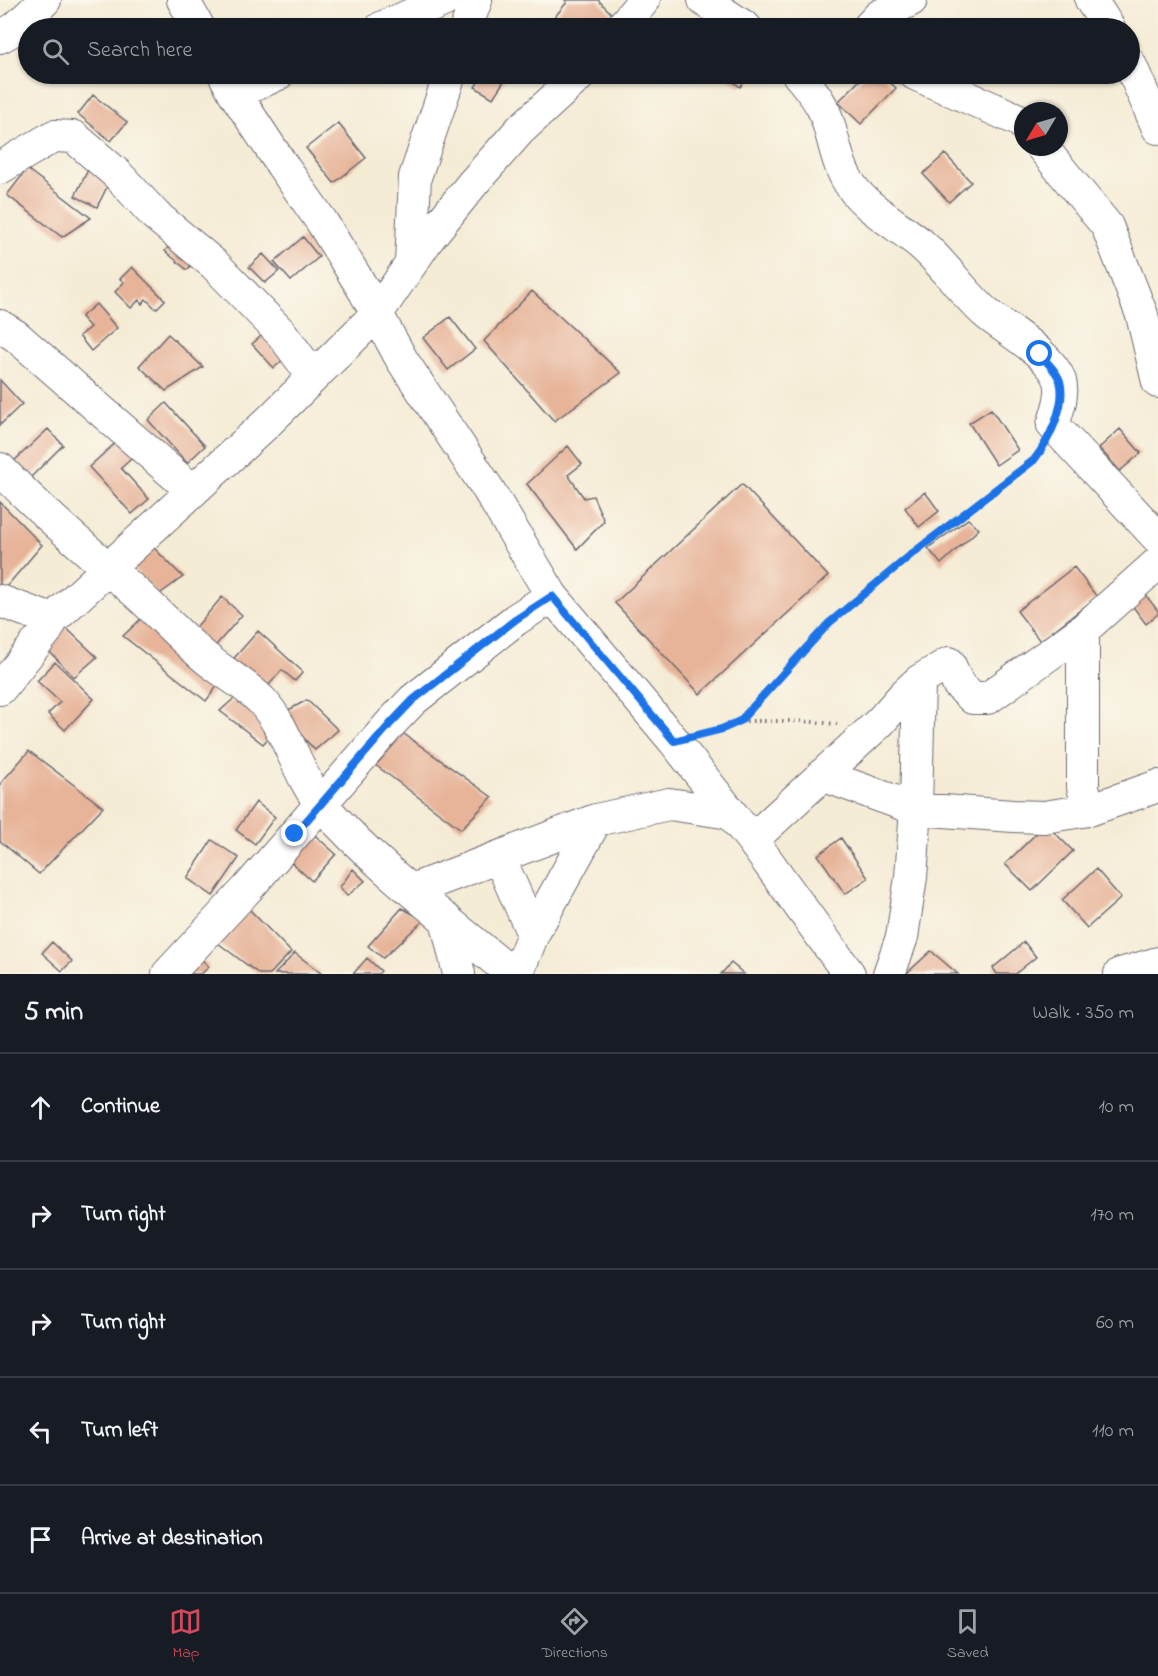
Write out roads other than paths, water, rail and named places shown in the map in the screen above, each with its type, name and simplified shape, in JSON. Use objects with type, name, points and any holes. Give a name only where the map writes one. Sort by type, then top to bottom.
[{"type":"street","points":[[26,18],[45,0]]},
{"type":"street","points":[[183,0],[193,18]]},
{"type":"street","points":[[404,18],[446,0]]},
{"type":"street","points":[[470,18],[476,0]]},
{"type":"street","points":[[629,18],[644,0]]},
{"type":"street","points":[[704,0],[731,18]]},
{"type":"street","points":[[877,18],[910,0]]},
{"type":"street","points":[[1092,0],[1102,18]]},
{"type":"street","points":[[0,37],[18,26]]},
{"type":"street","points":[[229,84],[322,222],[402,360],[488,489],[552,596],[674,741],[752,840],[849,974]]},
{"type":"street","points":[[411,264],[415,177],[447,84]]},
{"type":"street","points":[[0,689],[47,630],[52,620],[267,423],[376,315],[472,183],[519,130],[569,84]]},
{"type":"street","points":[[805,84],[823,109],[851,187],[943,264],[974,303],[1040,354],[1056,374],[1061,388],[1059,407],[1053,425],[1158,538]]},
{"type":"street","points":[[937,84],[1014,120]]},
{"type":"street","points":[[1139,84],[1158,128]]},
{"type":"street","points":[[0,168],[54,136],[74,137],[117,174],[155,215],[215,265],[282,334],[313,376]]},
{"type":"street","points":[[1049,156],[1107,226],[1142,315],[1158,382]]},
{"type":"street","points":[[0,326],[16,336],[193,491]]},
{"type":"street","points":[[0,469],[26,496],[207,659],[263,703],[321,804],[378,861],[512,974]]},
{"type":"street","points":[[752,840],[880,722],[919,681],[949,663],[958,684],[973,698],[988,698],[1083,630],[1158,563]]},
{"type":"street","points":[[168,974],[248,888],[413,700],[515,620],[552,596]]},
{"type":"street","points":[[0,601],[52,620]]},
{"type":"street","points":[[1083,630],[1083,787],[1089,810]]},
{"type":"street","points":[[889,974],[902,937],[911,877],[916,809],[919,681]]},
{"type":"street","points":[[822,775],[916,809],[1044,817],[1089,810],[1158,786]]},
{"type":"street","points":[[412,890],[596,820],[669,804],[730,813]]},
{"type":"street","points":[[517,974],[533,934],[596,820]]},
{"type":"street","points":[[499,857],[533,934]]},
{"type":"street","points":[[446,919],[459,974]]},
{"type":"street","points":[[1120,974],[1158,963]]}]
